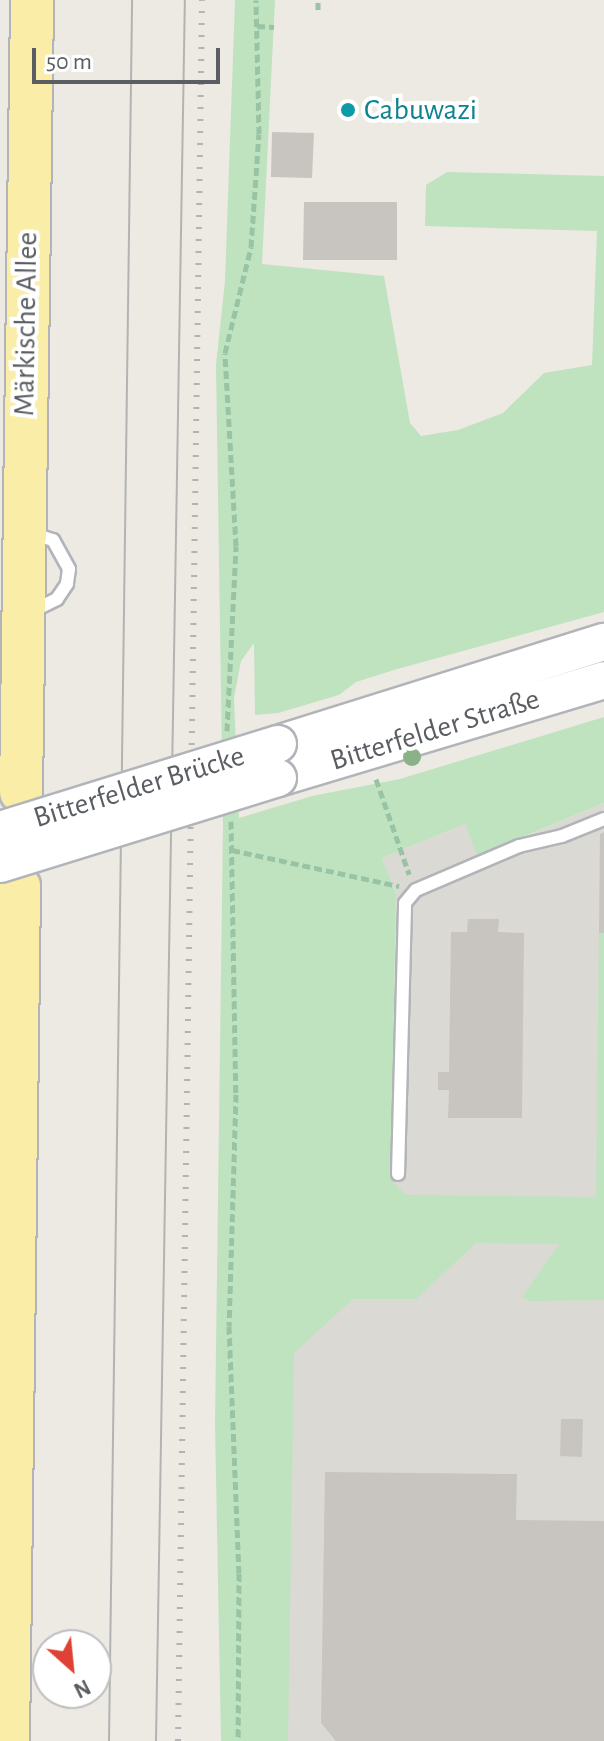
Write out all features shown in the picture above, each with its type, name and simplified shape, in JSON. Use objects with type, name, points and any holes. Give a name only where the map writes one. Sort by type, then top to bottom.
[{"type":"main road","name":"Märkische Allee","points":[[21,792],[32,0]]},
{"type":"main road","name":"Bitterfelder Straße","points":[[278,761],[527,664],[604,642]]},
{"type":"main road","name":"Bitterfelder Straße","points":[[527,664],[599,681]]},
{"type":"main road","name":"Bitterfelder Straße","points":[[278,761],[599,681]]},
{"type":"main road","name":"Bitterfelder Brücke","points":[[0,830],[278,761]]},
{"type":"main road","name":"Bitterfelder Brücke","points":[[10,875],[278,761]]},
{"type":"main road","points":[[8,1741],[5,1463],[10,875]]},
{"type":"lane","points":[[398,1174],[405,903],[416,890],[519,846],[562,836],[604,819]]},
{"type":"path","points":[[227,741],[236,546],[225,353],[251,247],[259,134],[256,0]]},
{"type":"path","points":[[318,0],[318,10]]},
{"type":"path","points":[[257,26],[274,27]]},
{"type":"path","points":[[376,779],[416,890]]},
{"type":"path","points":[[231,818],[236,1094],[229,1326],[239,1573],[238,1741]]},
{"type":"path","points":[[232,850],[416,890]]},
{"type":"shaded area","points":[[604,803],[604,1741],[258,1741],[259,1194],[391,1181],[396,894],[382,858],[465,824],[478,856]]},
{"type":"green space","points":[[235,0],[275,0],[262,264],[384,276],[410,423],[421,436],[458,430],[503,413],[544,373],[592,365],[597,231],[425,226],[426,185],[447,172],[604,176],[604,612],[394,670],[356,682],[339,695],[278,713],[255,715],[254,643],[241,661],[234,698],[239,818],[312,796],[400,779],[604,717],[604,803],[477,856],[465,824],[382,858],[396,894],[391,1180],[406,1195],[596,1197],[599,933],[604,933],[604,1300],[529,1301],[522,1297],[559,1244],[476,1243],[416,1299],[353,1299],[294,1353],[288,1741],[221,1741],[215,1423],[223,823],[216,365],[225,281]]},
{"type":"building","points":[[272,132],[314,133],[312,178],[271,177]]},
{"type":"building","points":[[304,202],[397,202],[397,260],[303,260]]},
{"type":"building","points":[[604,832],[604,933],[599,933],[600,834]]},
{"type":"building","points":[[468,919],[499,919],[498,932],[524,933],[522,1118],[448,1118],[449,1090],[438,1090],[438,1072],[449,1072],[451,932],[467,932]]},
{"type":"building","points":[[561,1419],[583,1419],[582,1457],[560,1456]]},
{"type":"building","points":[[325,1472],[517,1474],[516,1520],[604,1521],[604,1741],[336,1741],[321,1723]]},
{"type":"tram line","points":[[109,1741],[132,0]]},
{"type":"tram line","points":[[156,1741],[185,0]]},
{"type":"railway","points":[[178,1741],[202,0]]},
{"type":"place","name":"Cabuwazi","points":[[348,110]]}]
